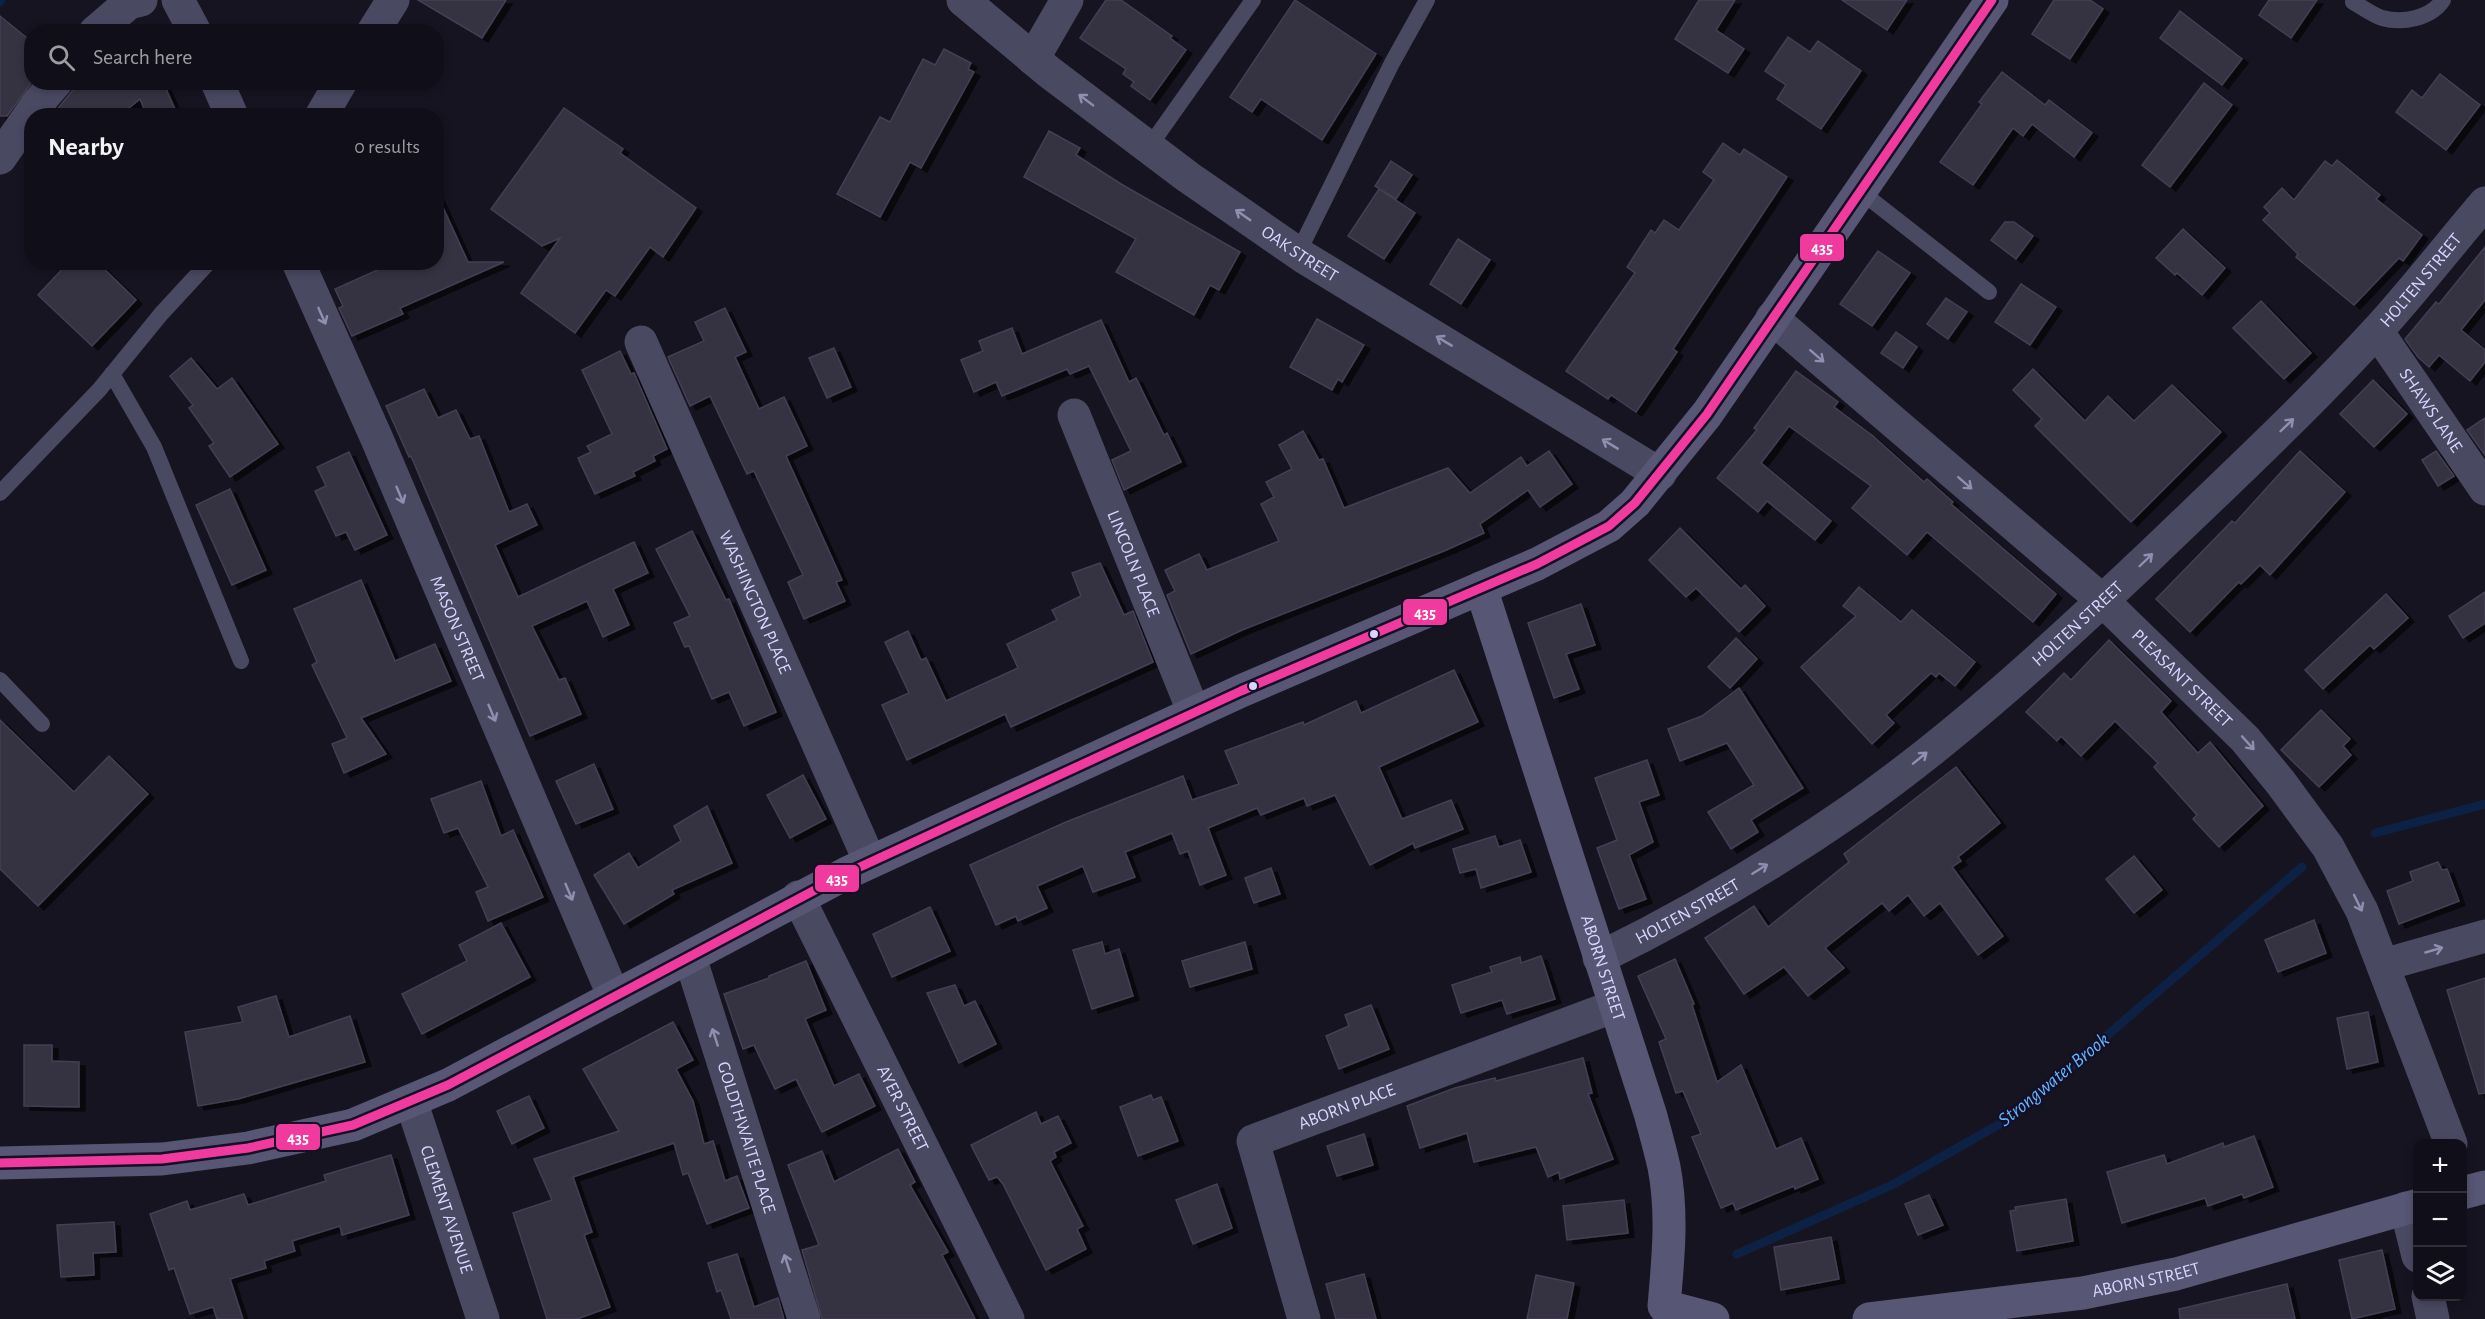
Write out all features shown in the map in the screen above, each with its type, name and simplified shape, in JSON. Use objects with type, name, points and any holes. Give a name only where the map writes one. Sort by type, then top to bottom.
[{"type":"main road","points":[[0,1163],[122,1161],[248,1148],[353,1125],[458,1080],[798,897],[870,862],[1194,713],[1537,564],[1609,526],[1635,503],[1707,414],[1992,0]]},
{"type":"main road","name":"ABORN STREET","points":[[1481,588],[1650,1113],[1664,1169],[1669,1240],[1663,1312],[1713,1319]]},
{"type":"main road","name":"ABORN STREET","points":[[1869,1319],[2083,1293],[2176,1274],[2412,1207]]},
{"type":"street","points":[[104,24],[129,3],[141,0]]},
{"type":"street","points":[[178,0],[191,24]]},
{"type":"street","points":[[378,24],[393,0]]},
{"type":"street","name":"OAK STREET","points":[[963,0],[1034,59],[1149,147],[1298,253],[1660,474]]},
{"type":"street","points":[[1034,59],[1067,0]]},
{"type":"street","points":[[35,108],[49,90]]},
{"type":"street","points":[[221,90],[228,108]]},
{"type":"street","points":[[326,108],[336,90]]},
{"type":"street","points":[[0,158],[24,123]]},
{"type":"street","name":"HOLTEN STREET","points":[[1599,958],[1723,891],[1854,809],[1971,716],[2103,601],[2290,422],[2377,331],[2485,203]]},
{"type":"street","name":"MASON STREET","points":[[302,270],[377,439],[614,998]]},
{"type":"street","name":"PLEASANT STREET","points":[[1772,318],[2103,601],[2245,740],[2309,818],[2328,847],[2362,911],[2449,1139]]},
{"type":"street","name":"SHAWS LANE","points":[[2377,331],[2485,489]]},
{"type":"street","name":"WASHINGTON PLACE","points":[[640,342],[870,862]]},
{"type":"street","name":"LINCOLN PLACE","points":[[1074,415],[1194,713]]},
{"type":"street","name":"AYER STREET","points":[[798,897],[1008,1319]]},
{"type":"street","points":[[2383,965],[2485,936]]},
{"type":"street","name":"GOLDTHWAITE PLACE","points":[[690,957],[804,1319]]},
{"type":"street","name":"ABORN PLACE","points":[[1304,1319],[1253,1141],[1615,1006]]},
{"type":"street","name":"CLEMENT AVENUE","points":[[411,1101],[483,1319]]},
{"type":"street","points":[[2412,1207],[2417,1247]]},
{"type":"street","points":[[2429,1301],[2433,1319]]},
{"type":"lane","points":[[1149,147],[1253,0]]},
{"type":"lane","points":[[1298,253],[1392,63],[1427,0]]},
{"type":"lane","points":[[2353,2],[2382,18],[2412,20],[2437,8],[2443,0]]},
{"type":"lane","points":[[1860,191],[1989,292]]},
{"type":"lane","points":[[0,493],[112,374],[161,314],[202,270]]},
{"type":"lane","points":[[112,374],[154,447],[241,662]]},
{"type":"lane","points":[[0,680],[42,724]]},
{"type":"building","points":[[418,0],[506,0],[482,38]]},
{"type":"building","points":[[1106,0],[1121,0],[1172,36],[1170,38],[1186,50],[1150,100],[1131,86],[1134,82],[1123,74],[1126,69],[1080,38]]},
{"type":"building","points":[[1295,0],[1376,54],[1322,140],[1261,99],[1252,112],[1230,97]]},
{"type":"building","points":[[1699,0],[1735,0],[1716,30],[1744,49],[1728,73],[1675,39]]},
{"type":"building","points":[[1842,0],[1907,0],[1887,30]]},
{"type":"building","points":[[2054,0],[2090,0],[2103,9],[2070,59],[2032,34]]},
{"type":"building","points":[[2269,0],[2317,0],[2291,38],[2259,15]]},
{"type":"building","points":[[2180,11],[2242,59],[2222,85],[2160,38]]},
{"type":"building","points":[[0,16],[24,36],[24,90],[26,90],[7,116],[0,116]]},
{"type":"building","points":[[1788,37],[1810,52],[1818,41],[1861,71],[1821,129],[1777,99],[1786,85],[1765,71]]},
{"type":"building","points":[[944,49],[971,63],[968,69],[974,72],[921,168],[910,162],[880,217],[837,194],[880,117],[890,122],[923,59],[935,65]]},
{"type":"building","points":[[2002,72],[2045,105],[2049,100],[2092,133],[2074,157],[2032,124],[2023,136],[2013,128],[1973,185],[1940,162],[1982,104],[1979,102]]},
{"type":"building","points":[[2440,74],[2480,105],[2446,150],[2396,112],[2412,90],[2422,98]]},
{"type":"building","points":[[2204,83],[2232,105],[2170,187],[2142,165]]},
{"type":"building","points":[[167,90],[174,108],[144,108],[140,99],[129,108],[58,108],[72,91]]},
{"type":"building","points":[[564,108],[623,149],[620,153],[696,208],[663,257],[650,247],[615,296],[606,290],[575,333],[521,293],[560,238],[542,246],[491,209]]},
{"type":"building","points":[[1049,131],[1080,148],[1076,155],[1121,184],[1240,252],[1219,290],[1210,285],[1194,315],[1116,272],[1136,239],[1024,177]]},
{"type":"building","points":[[1723,143],[1740,155],[1744,149],[1787,177],[1673,349],[1677,352],[1636,412],[1611,395],[1608,399],[1566,371],[1635,273],[1627,267],[1651,230],[1655,233],[1664,220],[1679,230],[1714,180],[1703,172]]},
{"type":"building","points":[[2337,160],[2380,195],[2376,199],[2422,235],[2403,261],[2399,258],[2354,305],[2296,257],[2298,254],[2263,220],[2270,213],[2264,207],[2282,188],[2294,200],[2325,161],[2332,166]]},
{"type":"building","points":[[1391,161],[1412,175],[1396,199],[1375,186]]},
{"type":"building","points":[[1379,189],[1415,213],[1384,259],[1348,236]]},
{"type":"building","points":[[444,210],[468,262],[504,262],[400,308],[403,314],[352,336],[339,308],[343,306],[335,289],[377,270],[444,270]]},
{"type":"building","points":[[2005,222],[2014,222],[2033,236],[2016,259],[1991,240]]},
{"type":"building","points":[[2183,229],[2225,268],[2202,295],[2156,258]]},
{"type":"building","points":[[1458,239],[1490,260],[1461,304],[1430,284]]},
{"type":"building","points":[[2485,247],[2485,300],[2461,330],[2485,350],[2485,362],[2470,381],[2439,355],[2429,367],[2418,357],[2405,339],[2436,302],[2439,304]]},
{"type":"building","points":[[1878,251],[1910,273],[1872,326],[1840,304]]},
{"type":"building","points":[[61,270],[105,270],[136,300],[92,346],[38,295]]},
{"type":"building","points":[[2021,284],[2056,307],[2030,345],[1995,322]]},
{"type":"building","points":[[1946,298],[1967,312],[1948,339],[1927,324]]},
{"type":"building","points":[[2261,301],[2311,353],[2284,379],[2233,328]]},
{"type":"building","points":[[725,308],[746,352],[735,357],[759,409],[784,397],[807,446],[786,456],[842,580],[836,582],[845,601],[804,619],[788,582],[803,575],[754,471],[747,474],[710,396],[690,406],[668,357],[704,341],[695,322]]},
{"type":"building","points":[[1317,319],[1364,345],[1342,382],[1338,379],[1332,390],[1290,367]]},
{"type":"building","points":[[1101,320],[1129,382],[1136,378],[1164,435],[1167,433],[1181,462],[1124,490],[1112,460],[1131,451],[1089,366],[1070,374],[1067,369],[1002,396],[996,382],[974,392],[961,360],[983,351],[979,341],[1012,328],[1022,354]]},
{"type":"building","points":[[1896,332],[1917,347],[1903,368],[1881,353]]},
{"type":"building","points":[[834,348],[851,387],[827,398],[809,358]]},
{"type":"building","points":[[620,351],[631,374],[634,373],[667,449],[653,456],[655,461],[633,472],[635,476],[595,494],[578,458],[591,452],[587,446],[612,434],[582,370]]},
{"type":"building","points":[[191,358],[217,389],[232,378],[278,444],[230,477],[209,446],[214,443],[189,408],[193,405],[170,376]]},
{"type":"building","points":[[2033,369],[2085,421],[2108,396],[2134,421],[2172,385],[2221,432],[2131,522],[2035,426],[2042,419],[2013,390]]},
{"type":"building","points":[[1796,371],[1838,402],[1834,407],[1873,436],[1924,482],[1927,479],[1953,502],[1951,504],[2056,594],[2033,622],[1927,532],[1907,555],[1852,508],[1871,486],[1789,426],[1761,463],[1831,521],[1815,540],[1767,501],[1758,512],[1717,478],[1757,430],[1754,428]]},
{"type":"building","points":[[2373,380],[2407,414],[2374,447],[2340,414]]},
{"type":"building","points":[[424,389],[438,418],[456,410],[470,439],[479,436],[509,512],[527,504],[537,525],[495,545],[518,597],[634,542],[648,573],[613,589],[629,625],[603,637],[587,601],[532,626],[559,680],[565,678],[581,714],[530,736],[411,456],[409,457],[386,406]]},
{"type":"building","points":[[2485,418],[2485,455],[2467,430]]},
{"type":"building","points":[[1303,431],[1319,460],[1323,459],[1344,508],[1448,468],[1470,493],[1521,457],[1527,466],[1549,451],[1572,484],[1540,507],[1528,490],[1480,524],[1484,533],[1444,551],[1242,630],[1191,654],[1167,595],[1175,591],[1165,570],[1199,554],[1207,570],[1279,541],[1261,504],[1274,497],[1266,482],[1292,469],[1279,445]]},
{"type":"building","points":[[2300,451],[2345,492],[2270,575],[2260,565],[2241,584],[2239,582],[2190,632],[2156,599],[2232,521],[2235,523]]},
{"type":"building","points":[[2436,451],[2454,476],[2438,486],[2422,460]]},
{"type":"building","points":[[349,452],[387,535],[355,550],[346,532],[336,536],[315,491],[326,486],[317,467]]},
{"type":"building","points":[[230,489],[266,570],[232,585],[196,505]]},
{"type":"building","points":[[1680,528],[1741,589],[1745,585],[1765,606],[1739,632],[1696,588],[1686,597],[1649,560]]},
{"type":"building","points":[[692,531],[726,600],[729,599],[776,712],[744,726],[729,692],[712,699],[689,646],[685,647],[674,623],[690,616],[656,549]]},
{"type":"building","points":[[1100,563],[1124,615],[1133,611],[1153,662],[1011,727],[1005,714],[907,760],[882,705],[909,693],[885,642],[908,631],[921,660],[926,658],[946,701],[1018,668],[1007,644],[1057,620],[1052,610],[1081,596],[1072,573]]},
{"type":"building","points":[[361,580],[395,661],[435,644],[451,681],[361,718],[386,754],[344,773],[332,744],[347,738],[312,665],[317,662],[294,609]]},
{"type":"building","points":[[1859,587],[1901,622],[1912,610],[1975,662],[1955,686],[1939,673],[1936,677],[1931,673],[1886,715],[1894,723],[1872,744],[1801,667],[1856,616],[1843,606]]},
{"type":"building","points":[[2485,592],[2485,623],[2463,638],[2449,616]]},
{"type":"building","points":[[2386,594],[2408,618],[2374,649],[2370,645],[2323,689],[2305,670]]},
{"type":"building","points":[[1581,604],[1595,645],[1566,654],[1579,689],[1554,698],[1528,623]]},
{"type":"building","points":[[1736,638],[1757,659],[1730,688],[1708,667]]},
{"type":"building","points":[[2109,640],[2171,701],[2161,712],[2198,753],[2210,742],[2263,806],[2219,847],[2193,819],[2197,815],[2154,767],[2158,763],[2115,721],[2081,756],[2061,736],[2057,741],[2026,712],[2064,673],[2071,680]]},
{"type":"building","points":[[1454,670],[1478,722],[1379,767],[1402,819],[1451,800],[1463,829],[1415,848],[1413,843],[1370,865],[1335,795],[1307,806],[1304,798],[1261,815],[1257,808],[1208,828],[1226,875],[1200,885],[1188,851],[1180,854],[1172,833],[1125,852],[1135,877],[1093,892],[1083,866],[1037,886],[1047,908],[1018,921],[1016,916],[996,925],[970,865],[1066,822],[1183,776],[1192,800],[1239,784],[1225,751],[1303,722],[1304,725],[1356,701],[1361,713]]},
{"type":"building","points":[[1739,688],[1803,788],[1751,820],[1758,832],[1731,849],[1708,812],[1754,785],[1727,743],[1680,761],[1668,729],[1702,716]]},
{"type":"building","points":[[2321,710],[2350,739],[2343,746],[2351,755],[2319,787],[2281,750]]},
{"type":"building","points":[[0,720],[74,792],[109,756],[148,794],[38,906],[0,869]]},
{"type":"building","points":[[1647,760],[1659,795],[1639,802],[1653,842],[1629,855],[1646,899],[1619,909],[1597,848],[1617,840],[1595,778]]},
{"type":"building","points":[[594,764],[613,809],[576,824],[556,781]]},
{"type":"building","points":[[1956,767],[2000,823],[1958,857],[1961,861],[1952,867],[2003,936],[1978,955],[1940,903],[1924,916],[1908,895],[1889,911],[1882,903],[1825,948],[1844,968],[1808,996],[1784,967],[1744,994],[1705,938],[1754,906],[1768,927],[1849,862],[1844,854]]},
{"type":"building","points":[[803,775],[826,819],[790,838],[767,795]]},
{"type":"building","points":[[481,781],[501,836],[513,830],[543,897],[488,921],[476,892],[488,887],[458,828],[444,833],[431,799]]},
{"type":"building","points":[[707,806],[732,863],[672,890],[674,894],[624,924],[594,875],[629,853],[638,868],[681,841],[674,826]]},
{"type":"building","points":[[1495,836],[1499,847],[1520,840],[1531,872],[1481,888],[1476,869],[1460,873],[1453,849]]},
{"type":"building","points":[[2134,856],[2162,890],[2134,913],[2106,879]]},
{"type":"building","points":[[2438,862],[2442,870],[2447,869],[2459,901],[2399,924],[2387,891],[2413,881],[2410,872]]},
{"type":"building","points":[[1271,868],[1280,894],[1254,903],[1245,878]]},
{"type":"building","points":[[930,907],[950,951],[892,977],[873,934]]},
{"type":"building","points":[[2314,920],[2326,953],[2278,972],[2265,940]]},
{"type":"building","points":[[501,923],[530,977],[422,1034],[402,994],[467,961],[459,945]]},
{"type":"building","points":[[1102,942],[1105,954],[1119,949],[1133,996],[1092,1009],[1073,950]]},
{"type":"building","points":[[1245,942],[1252,969],[1190,987],[1182,961]]},
{"type":"building","points":[[1541,956],[1555,999],[1507,1014],[1502,1000],[1461,1013],[1452,985],[1492,972],[1490,967],[1520,957],[1521,963]]},
{"type":"building","points":[[1675,959],[1694,1004],[1692,1005],[1717,1082],[1741,1065],[1776,1149],[1801,1138],[1818,1179],[1795,1189],[1794,1186],[1736,1210],[1733,1203],[1721,1208],[1692,1137],[1701,1134],[1683,1091],[1676,1093],[1659,1042],[1666,1039],[1638,976]]},
{"type":"building","points":[[806,961],[826,1010],[805,1019],[834,1086],[859,1074],[875,1106],[822,1132],[796,1079],[775,1089],[754,1045],[743,1049],[724,994],[769,978],[769,976]]},
{"type":"building","points":[[2485,978],[2485,1093],[2479,1094],[2447,990]]},
{"type":"building","points":[[955,985],[964,1006],[975,1001],[996,1044],[959,1063],[927,993]]},
{"type":"building","points":[[276,996],[289,1037],[350,1016],[365,1062],[238,1099],[198,1106],[185,1032],[243,1022],[238,1007]]},
{"type":"building","points":[[1371,1005],[1389,1049],[1339,1069],[1326,1036],[1349,1026],[1345,1015]]},
{"type":"building","points":[[2368,1012],[2378,1062],[2347,1069],[2337,1018]]},
{"type":"building","points":[[673,1022],[693,1060],[676,1069],[693,1101],[704,1144],[713,1141],[725,1181],[737,1176],[749,1208],[707,1224],[688,1173],[683,1175],[674,1143],[573,1177],[592,1232],[584,1235],[610,1307],[577,1319],[547,1319],[513,1213],[552,1200],[534,1159],[619,1131],[583,1069]]},
{"type":"building","points":[[24,1045],[52,1045],[52,1061],[79,1062],[79,1107],[24,1106]]},
{"type":"building","points":[[1583,1058],[1592,1093],[1588,1094],[1613,1159],[1560,1179],[1559,1172],[1548,1177],[1536,1147],[1474,1162],[1467,1133],[1420,1148],[1407,1106],[1455,1088],[1495,1078],[1496,1081]]},
{"type":"building","points":[[1151,1095],[1153,1100],[1161,1097],[1178,1141],[1138,1156],[1120,1107]]},
{"type":"building","points":[[529,1096],[544,1128],[512,1144],[497,1111]]},
{"type":"building","points":[[1036,1112],[1041,1124],[1058,1116],[1071,1143],[1054,1152],[1056,1157],[1050,1161],[1083,1226],[1077,1229],[1086,1249],[1046,1270],[1003,1184],[997,1177],[989,1180],[971,1145]]},
{"type":"building","points":[[1364,1134],[1373,1165],[1337,1176],[1327,1146]]},
{"type":"building","points":[[2254,1136],[2273,1187],[2244,1198],[2242,1194],[2208,1206],[2205,1198],[2122,1223],[2107,1172],[2164,1155],[2167,1164],[2223,1143],[2224,1147]]},
{"type":"building","points":[[898,1149],[915,1182],[910,1185],[948,1252],[942,1255],[975,1319],[822,1319],[802,1250],[819,1245],[788,1165],[822,1151],[834,1182]]},
{"type":"building","points":[[391,1155],[409,1215],[342,1235],[340,1226],[292,1241],[295,1251],[264,1261],[266,1268],[230,1279],[243,1319],[217,1319],[213,1307],[190,1314],[174,1268],[169,1270],[150,1214],[187,1201],[190,1210],[244,1194],[248,1205],[326,1181],[324,1175]]},
{"type":"building","points":[[1217,1184],[1232,1228],[1193,1244],[1176,1200]]},
{"type":"building","points":[[1929,1195],[1943,1225],[1918,1235],[1905,1204]]},
{"type":"building","points":[[2066,1199],[2073,1241],[2017,1251],[2010,1211],[2016,1210],[2015,1207]]},
{"type":"building","points":[[1624,1200],[1628,1233],[1567,1240],[1563,1206]]},
{"type":"building","points":[[114,1222],[116,1252],[93,1253],[94,1275],[61,1277],[57,1225]]},
{"type":"building","points":[[1831,1237],[1839,1279],[1781,1290],[1774,1247]]},
{"type":"building","points":[[2382,1250],[2395,1309],[2352,1319],[2339,1260]]},
{"type":"building","points":[[737,1254],[754,1307],[778,1298],[784,1319],[731,1319],[721,1290],[717,1292],[708,1263]]},
{"type":"building","points":[[1364,1274],[1376,1319],[1336,1319],[1326,1284]]},
{"type":"building","points":[[1536,1275],[1574,1283],[1567,1319],[1527,1319]]},
{"type":"building","points":[[2287,1284],[2295,1319],[2180,1319],[2179,1309]]},
{"type":"waterway","name":"Strongwater Brook","points":[[2375,833],[2485,804]]},
{"type":"waterway","name":"Strongwater Brook","points":[[1737,1254],[1894,1184],[2014,1116],[2302,867]]},
{"type":"transit line","name":"435","points":[[0,1163],[162,1159],[248,1148],[353,1125],[448,1085],[847,873],[1241,691],[1537,564],[1609,526],[1635,503],[1707,414],[1992,0]]}]
